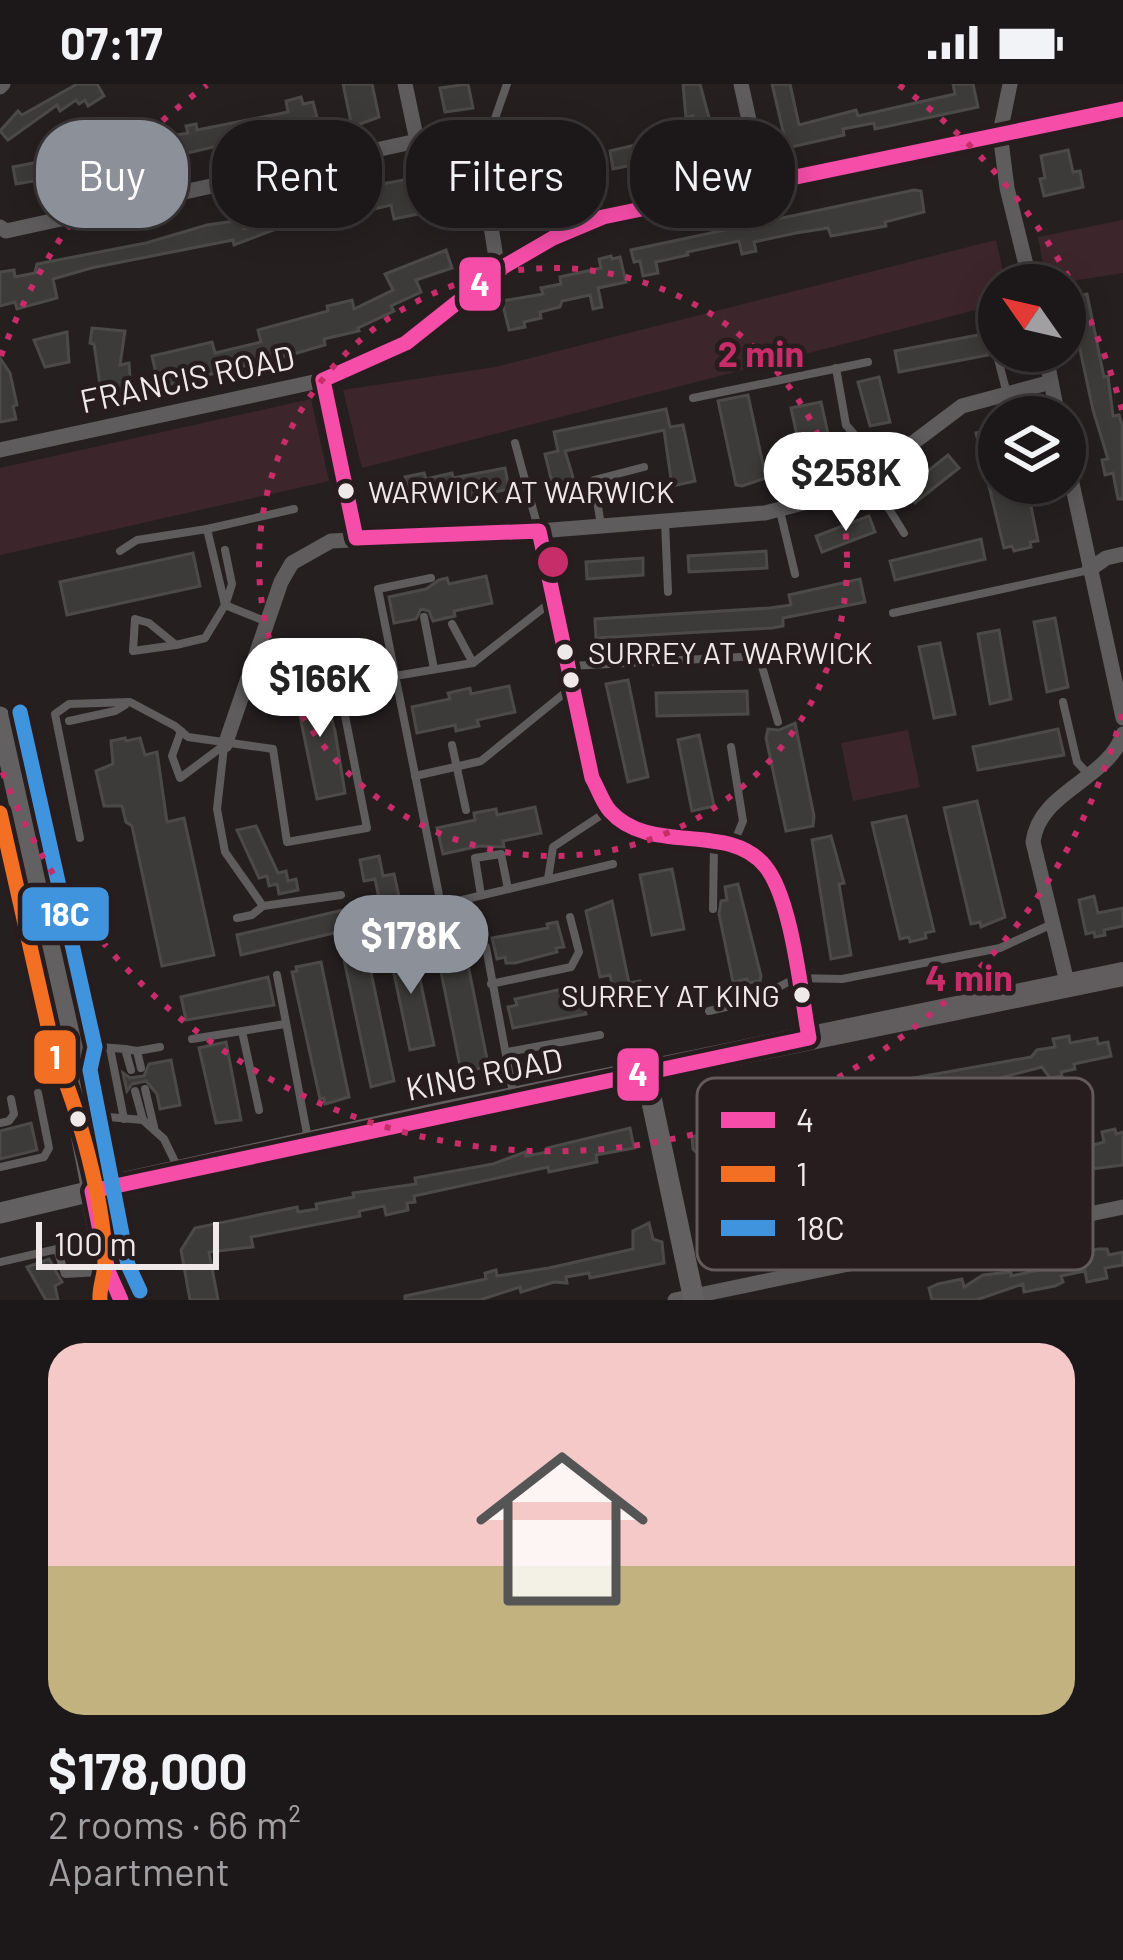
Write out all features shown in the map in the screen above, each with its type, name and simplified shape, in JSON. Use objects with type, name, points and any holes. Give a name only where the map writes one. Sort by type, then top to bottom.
[{"type":"main road","points":[[0,717],[74,1048],[86,1064],[97,1116],[102,1189]]},
{"type":"main road","name":"KING ROAD","points":[[0,1213],[308,1143],[1123,974]]},
{"type":"main road","points":[[74,1048],[68,1067],[127,1269],[116,1286]]},
{"type":"main road","points":[[646,1074],[687,1299]]},
{"type":"street","points":[[405,84],[413,120]]},
{"type":"street","points":[[741,84],[749,120]]},
{"type":"street","points":[[1010,84],[1000,134],[1007,188],[1026,264]]},
{"type":"street","name":"FRANCIS ROAD","points":[[795,176],[1123,109]]},
{"type":"street","points":[[3,229],[406,142]]},
{"type":"street","name":"FRANCIS ROAD","points":[[0,450],[323,380],[406,343],[498,270],[553,238],[630,211]]},
{"type":"street","points":[[489,228],[498,270]]},
{"type":"street","points":[[1050,372],[1054,396]]},
{"type":"street","points":[[323,380],[356,538]]},
{"type":"street","points":[[225,745],[281,582],[292,563],[331,541],[539,531],[780,509],[849,490],[962,406],[1052,382]]},
{"type":"street","points":[[1075,504],[1123,718]]},
{"type":"street","points":[[539,531],[592,778],[610,810],[636,832],[733,846],[752,853],[766,867],[779,892],[809,1038]]},
{"type":"street","points":[[1088,569],[1123,554]]},
{"type":"street","points":[[1068,986],[1033,842],[1035,825],[1114,751],[1123,734]]},
{"type":"street","points":[[1093,1213],[1123,1207]]},
{"type":"street","points":[[687,1299],[824,1270]]},
{"type":"lane","points":[[494,120],[507,84]]},
{"type":"lane","points":[[693,398],[868,362]]},
{"type":"lane","points":[[836,368],[846,425],[875,471],[904,533]]},
{"type":"lane","points":[[1001,372],[1007,394]]},
{"type":"lane","points":[[514,443],[539,531]]},
{"type":"lane","points":[[602,526],[595,480],[644,467]]},
{"type":"lane","points":[[120,550],[136,540],[294,508]]},
{"type":"lane","points":[[780,509],[795,574]]},
{"type":"lane","points":[[665,521],[668,592]]},
{"type":"lane","points":[[207,529],[225,605]]},
{"type":"lane","points":[[176,645],[149,622],[135,620],[134,651],[176,645],[205,638],[232,584],[224,550]]},
{"type":"lane","points":[[893,613],[1088,569]]},
{"type":"lane","points":[[431,578],[417,586],[378,590],[441,905],[613,864]]},
{"type":"lane","points":[[394,676],[473,663],[555,598]]},
{"type":"lane","points":[[225,605],[269,623]]},
{"type":"lane","points":[[424,617],[434,669]]},
{"type":"lane","points":[[452,624],[473,663]]},
{"type":"lane","points":[[569,666],[759,656],[778,722]]},
{"type":"lane","points":[[415,776],[481,761],[573,686]]},
{"type":"lane","points":[[80,838],[55,714],[69,704],[130,702],[188,737],[273,749],[286,842],[367,828],[340,690]]},
{"type":"lane","points":[[70,721],[115,711],[130,702]]},
{"type":"lane","points":[[1063,702],[1077,762],[1088,774]]},
{"type":"lane","points":[[181,731],[172,756],[180,778],[225,745]]},
{"type":"lane","points":[[225,745],[217,809],[225,852],[263,906]]},
{"type":"lane","points":[[452,745],[466,810]]},
{"type":"lane","points":[[731,748],[743,821],[733,846]]},
{"type":"lane","points":[[548,879],[553,847],[610,810]]},
{"type":"lane","points":[[712,909],[714,845]]},
{"type":"lane","points":[[481,896],[475,859],[502,854],[508,889]]},
{"type":"lane","points":[[237,918],[263,906],[340,895]]},
{"type":"lane","points":[[491,984],[571,967],[579,952],[570,917]]},
{"type":"lane","points":[[710,1010],[752,1001],[796,977],[842,979],[985,951],[1052,924]]},
{"type":"lane","points":[[486,946],[514,1100]]},
{"type":"lane","points":[[278,975],[308,1143]]},
{"type":"lane","points":[[191,1039],[285,1024]]},
{"type":"lane","points":[[242,1031],[259,1110]]},
{"type":"lane","points":[[506,1052],[600,1035]]},
{"type":"lane","points":[[74,1048],[137,1051],[160,1047]]},
{"type":"lane","points":[[110,1048],[124,1119]]},
{"type":"lane","points":[[125,1049],[136,1069],[137,1051]]},
{"type":"lane","points":[[143,1120],[140,1090],[154,1128]]},
{"type":"lane","points":[[0,1167],[44,1157],[49,1148],[38,1093]]},
{"type":"lane","points":[[0,1123],[14,1114],[11,1100]]},
{"type":"lane","points":[[97,1116],[143,1120],[164,1139],[179,1172]]},
{"type":"lane","points":[[0,1262],[57,1249],[65,1274],[116,1286]]},
{"type":"shaded area","points":[[1123,220],[1123,273],[1086,279],[1086,264],[1043,264],[1038,237]]},
{"type":"shaded area","points":[[996,240],[1001,264],[978,264],[978,309],[362,468],[343,390],[495,367]]},
{"type":"shaded area","points":[[311,399],[329,481],[0,555],[0,468]]},
{"type":"shaded area","points":[[908,730],[920,787],[853,801],[841,743]]},
{"type":"building","points":[[77,84],[97,84],[104,96],[88,106],[85,100],[79,104],[76,100],[60,111],[57,105],[8,140],[0,131],[18,111],[22,115]]},
{"type":"building","points":[[343,84],[372,84],[379,117],[351,120]]},
{"type":"building","points":[[468,84],[473,108],[445,112],[440,88]]},
{"type":"building","points":[[683,84],[700,84],[710,120],[686,118]]},
{"type":"building","points":[[772,84],[790,84],[799,125],[856,110],[858,116],[955,94],[953,84],[973,84],[978,107],[875,129],[874,123],[843,129],[844,135],[795,146],[795,120],[780,120]]},
{"type":"building","points":[[301,97],[303,104],[313,102],[317,117],[248,120],[288,112],[286,101]]},
{"type":"building","points":[[196,124],[197,130],[212,127],[212,147],[188,153],[188,126]]},
{"type":"building","points":[[630,146],[630,166],[613,169],[610,151]]},
{"type":"building","points":[[1068,150],[1073,172],[1080,171],[1083,187],[1044,196],[1041,156]]},
{"type":"building","points":[[36,162],[36,181],[16,184],[13,167]]},
{"type":"building","points":[[406,180],[406,217],[394,219],[391,205],[382,207],[382,184]]},
{"type":"building","points":[[914,190],[921,191],[924,212],[885,222],[886,226],[831,236],[828,228],[754,242],[756,251],[742,254],[739,241],[687,252],[656,262],[658,273],[643,276],[640,261],[634,262],[631,250],[735,228],[795,228],[795,215]]},
{"type":"building","points":[[207,225],[281,228],[234,245],[233,240],[91,268],[53,279],[57,298],[17,309],[15,302],[0,306],[0,272],[14,270],[15,277],[35,273],[37,264],[146,243]]},
{"type":"building","points":[[446,250],[452,268],[416,280],[421,292],[391,306],[394,311],[359,331],[324,339],[325,345],[290,355],[159,387],[152,356],[212,342],[215,353],[261,342],[258,330],[328,311],[327,306],[352,300],[354,309],[393,290],[385,274]]},
{"type":"building","points":[[620,257],[626,282],[598,288],[602,307],[593,309],[590,295],[562,301],[560,307],[540,312],[541,318],[524,322],[525,327],[509,330],[502,301],[543,294],[541,288],[561,284],[560,277],[601,268],[599,259]]},
{"type":"building","points":[[1086,294],[1104,377],[1108,376],[1113,416],[1119,415],[1122,425],[1123,499],[1118,499],[1113,473],[1105,475],[1102,460],[1108,459],[1085,372]]},
{"type":"building","points":[[92,328],[125,331],[120,365],[129,363],[131,392],[107,397],[90,343]]},
{"type":"building","points":[[67,332],[69,362],[45,367],[34,340]]},
{"type":"building","points":[[978,335],[978,357],[899,372],[895,351]]},
{"type":"building","points":[[0,358],[10,373],[17,405],[13,406],[16,419],[0,422]]},
{"type":"building","points":[[879,377],[890,422],[870,426],[858,382]]},
{"type":"building","points":[[748,395],[766,478],[742,486],[736,485],[718,401]]},
{"type":"building","points":[[821,402],[834,461],[804,468],[791,408]]},
{"type":"building","points":[[666,409],[670,427],[683,425],[695,481],[672,486],[664,430],[565,451],[578,494],[556,499],[545,454],[558,451],[554,432]]},
{"type":"building","points":[[948,455],[959,468],[915,503],[904,490]]},
{"type":"building","points":[[505,468],[509,489],[456,501],[455,495],[429,501],[427,495],[410,499],[405,477],[424,473],[426,479],[452,473],[453,478]]},
{"type":"building","points":[[993,504],[1031,504],[1038,541],[1014,551],[1012,546],[1004,548]]},
{"type":"building","points":[[869,516],[875,532],[822,552],[816,536]]},
{"type":"building","points":[[981,539],[985,559],[895,580],[890,561]]},
{"type":"building","points":[[766,551],[767,568],[689,572],[688,556]]},
{"type":"building","points":[[193,553],[200,586],[67,615],[60,582]]},
{"type":"building","points":[[643,558],[643,575],[587,579],[586,562]]},
{"type":"building","points":[[486,576],[492,603],[433,621],[429,611],[421,609],[416,619],[394,623],[389,597],[426,589],[447,578],[449,584]]},
{"type":"building","points":[[860,579],[865,602],[783,618],[783,626],[596,638],[595,619],[791,605],[789,595]]},
{"type":"building","points":[[1055,618],[1068,687],[1047,692],[1034,622]]},
{"type":"building","points":[[999,630],[1011,699],[990,704],[978,634]]},
{"type":"building","points":[[940,643],[955,714],[934,718],[919,647]]},
{"type":"building","points":[[628,680],[648,777],[628,782],[606,684]]},
{"type":"building","points":[[321,681],[345,793],[317,799],[294,687]]},
{"type":"building","points":[[509,686],[515,712],[477,720],[479,726],[456,731],[455,725],[417,733],[412,707],[450,699],[448,693],[470,688],[471,694]]},
{"type":"building","points":[[747,691],[748,714],[657,716],[656,693]]},
{"type":"building","points":[[795,723],[814,816],[813,826],[786,831],[766,738],[768,729]]},
{"type":"building","points":[[1058,729],[1064,755],[978,770],[973,747]]},
{"type":"building","points":[[699,735],[714,806],[692,811],[678,740]]},
{"type":"building","points":[[140,738],[145,755],[157,752],[167,822],[184,818],[214,955],[162,966],[132,826],[122,806],[104,806],[96,771],[113,764],[111,741]]},
{"type":"building","points":[[977,801],[1005,917],[981,927],[980,922],[971,924],[944,808]]},
{"type":"building","points":[[535,807],[541,833],[503,841],[504,847],[480,846],[443,854],[437,828],[475,820],[474,813],[496,809],[497,815]]},
{"type":"building","points":[[906,816],[934,931],[910,942],[909,937],[900,939],[872,823]]},
{"type":"building","points":[[256,826],[278,873],[286,871],[288,881],[296,879],[298,890],[279,894],[277,884],[269,886],[267,876],[259,878],[237,830]]},
{"type":"building","points":[[831,836],[844,883],[839,884],[851,955],[831,959],[812,840]]},
{"type":"building","points":[[379,856],[383,876],[394,874],[403,914],[383,918],[375,879],[364,881],[360,860]]},
{"type":"building","points":[[672,869],[684,929],[652,935],[640,875]]},
{"type":"building","points":[[738,884],[761,976],[760,981],[748,983],[747,979],[733,982],[719,914],[721,901],[727,900],[725,887]]},
{"type":"building","points":[[1094,896],[1098,913],[1123,908],[1123,926],[1104,930],[1105,935],[1086,934],[1079,900]]},
{"type":"building","points":[[612,901],[629,983],[640,981],[643,994],[617,1006],[610,975],[600,977],[586,911]]},
{"type":"building","points":[[355,907],[359,927],[241,955],[237,935]]},
{"type":"building","points":[[557,922],[564,947],[556,948],[557,952],[515,963],[506,963],[505,957],[497,959],[492,938],[548,928],[547,924]]},
{"type":"building","points":[[455,933],[457,941],[463,940],[487,1059],[486,1067],[461,1071],[434,937]]},
{"type":"building","points":[[412,942],[434,1045],[410,1050],[389,950]]},
{"type":"building","points":[[366,949],[394,1081],[371,1087],[343,955]]},
{"type":"building","points":[[321,962],[349,1097],[325,1104],[320,1099],[292,972]]},
{"type":"building","points":[[268,977],[274,1005],[186,1020],[181,997]]},
{"type":"building","points":[[581,989],[586,1014],[513,1028],[508,1007],[517,1005],[515,999]]},
{"type":"building","points":[[1069,1036],[1070,1043],[1097,1038],[1098,1044],[1108,1042],[1111,1056],[1074,1064],[1075,1069],[1050,1078],[1042,1067],[1000,1078],[914,1078],[1031,1057],[1037,1050],[1055,1047],[1053,1039]]},
{"type":"building","points":[[226,1042],[241,1120],[216,1123],[199,1048]]},
{"type":"building","points":[[171,1060],[180,1105],[160,1109],[157,1094],[146,1081],[132,1084],[127,1091],[123,1073],[130,1078],[144,1076],[149,1064]]},
{"type":"building","points":[[31,1123],[37,1150],[0,1159],[0,1131]]},
{"type":"building","points":[[630,1128],[634,1148],[596,1155],[597,1162],[549,1172],[548,1167],[414,1196],[415,1202],[407,1203],[408,1210],[386,1215],[384,1206],[359,1211],[360,1216],[251,1237],[253,1247],[209,1252],[218,1300],[190,1300],[181,1250],[195,1228],[297,1207],[298,1212],[317,1209],[316,1204],[354,1197],[353,1193],[416,1184],[415,1178],[493,1164],[525,1152],[526,1156],[548,1152],[547,1148]]},
{"type":"building","points":[[1102,1132],[1123,1132],[1123,1165],[1093,1169],[1093,1145],[1104,1142]]},
{"type":"building","points":[[649,1223],[653,1239],[662,1242],[664,1263],[590,1278],[589,1273],[566,1277],[567,1283],[521,1292],[520,1287],[480,1300],[405,1300],[405,1296],[486,1279],[485,1273],[496,1270],[497,1276],[633,1249],[633,1231]]},
{"type":"building","points":[[1107,1249],[1109,1255],[1123,1252],[1123,1265],[1105,1268],[1107,1278],[1087,1282],[1085,1271],[1061,1276],[1063,1282],[1055,1286],[1024,1292],[1023,1284],[976,1300],[932,1300],[929,1288],[962,1279],[964,1287],[983,1275],[1093,1270],[1093,1250]]},
{"type":"building","points":[[49,1259],[62,1282],[55,1286],[58,1300],[46,1300],[27,1267]]},
{"type":"transit line","name":"4","points":[[121,1300],[108,1271],[92,1191],[809,1038],[789,923],[765,866],[731,845],[646,832],[627,824],[602,799],[592,778],[539,531],[356,538],[323,380],[406,343],[498,270],[553,238],[603,217],[1123,109]]},
{"type":"transit line","name":"18C","points":[[20,712],[95,1047],[90,1070],[128,1265],[140,1291]]},
{"type":"transit line","name":"1","points":[[0,813],[55,1057],[95,1185],[104,1239],[100,1300]]},
{"type":"place","name":"WARWICK AT WARWICK","points":[[346,491]]},
{"type":"place","name":"SURREY AT WARWICK","points":[[565,652]]},
{"type":"place","name":"SURREY AT KING","points":[[802,995]]}]
